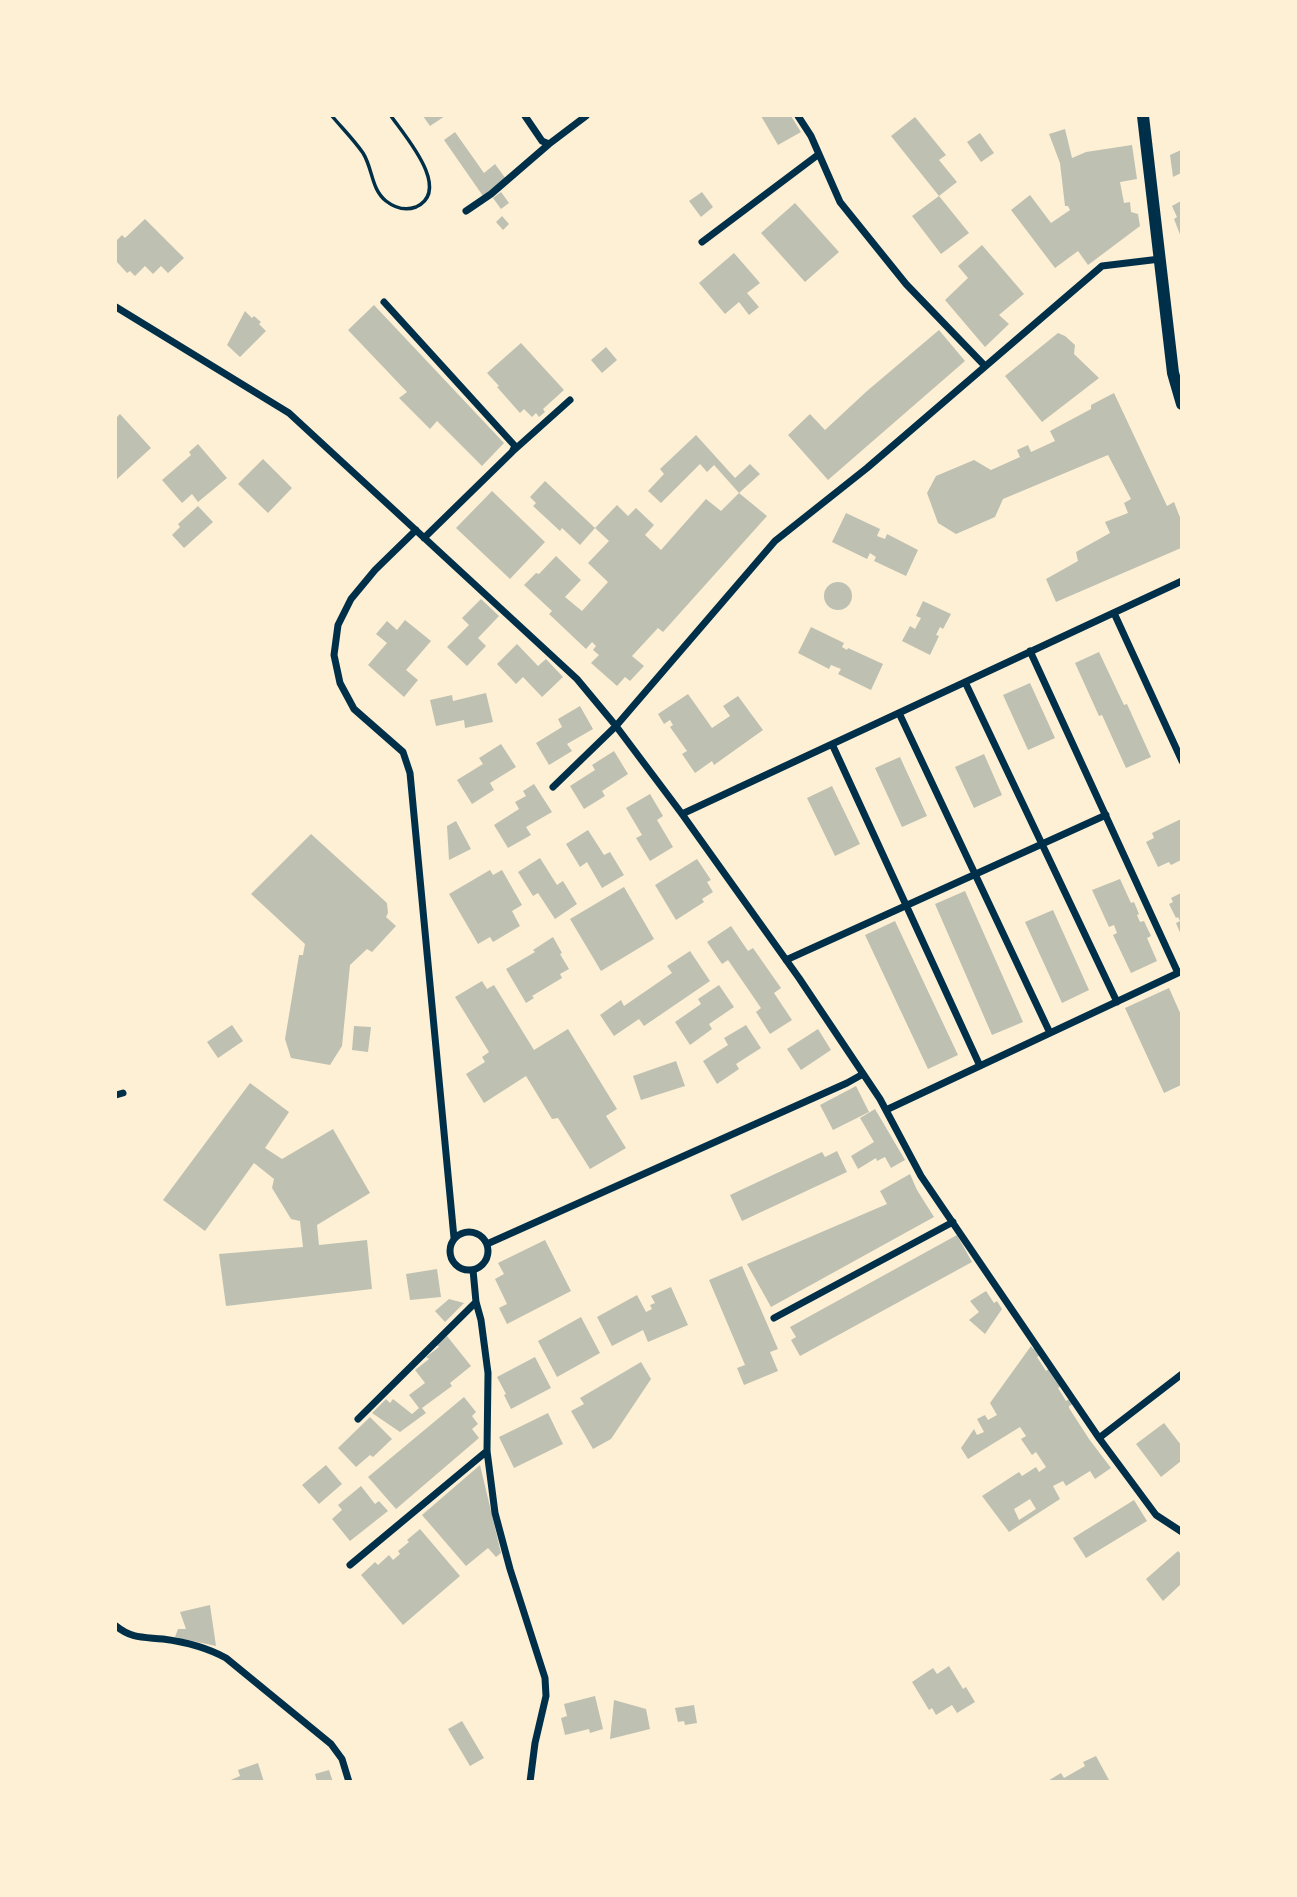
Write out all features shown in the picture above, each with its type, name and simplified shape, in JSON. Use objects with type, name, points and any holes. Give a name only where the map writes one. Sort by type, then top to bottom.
[{"type":"street","points":[[525,116],[542,141],[549,144]]},
{"type":"street","points":[[466,211],[491,194],[586,116]]},
{"type":"street","points":[[798,116],[811,136],[841,202],[906,284],[985,366]]},
{"type":"street","points":[[1143,116],[1181,404]]},
{"type":"street","points":[[702,242],[819,154]]},
{"type":"street","points":[[553,787],[616,726],[775,541],[867,468],[1102,266],[1160,259]]},
{"type":"street","points":[[384,302],[511,440],[515,446],[512,452]]},
{"type":"street","points":[[116,307],[289,413],[577,679],[682,814],[786,960],[886,1110],[921,1176],[1100,1438],[1156,1516],[1181,1532]]},
{"type":"street","points":[[424,538],[570,400]]},
{"type":"street","points":[[416,530],[375,570],[351,599],[338,625],[334,655],[340,684],[354,709],[403,752],[410,773],[454,1238],[449,1250],[452,1261],[461,1268],[472,1270],[487,1258],[487,1244],[480,1235],[469,1231],[454,1238]]},
{"type":"street","points":[[682,814],[1181,581]]},
{"type":"street","points":[[1114,613],[1181,761]]},
{"type":"street","points":[[886,1110],[1180,972],[1031,652]]},
{"type":"street","points":[[965,682],[1117,1002]]},
{"type":"street","points":[[899,713],[1050,1033]]},
{"type":"street","points":[[832,744],[980,1066]]},
{"type":"street","points":[[786,960],[1106,814]]},
{"type":"street","points":[[487,1244],[863,1074]]},
{"type":"street","points":[[774,1318],[953,1222]]},
{"type":"street","points":[[472,1270],[488,1373],[487,1451],[495,1513],[545,1678],[546,1696],[535,1743],[530,1782]]},
{"type":"street","points":[[358,1419],[476,1302]]},
{"type":"street","points":[[1100,1438],[1181,1374]]},
{"type":"street","points":[[351,1565],[487,1451]]},
{"type":"street","points":[[116,1626],[135,1637],[193,1645],[210,1649],[226,1658],[331,1744],[342,1759],[349,1782]]},
{"type":"path","points":[[332,116],[362,152],[373,182],[383,199],[400,209],[410,209],[425,201],[430,191],[428,172],[391,116]]},
{"type":"building","points":[[423,116],[445,116],[430,126]]},
{"type":"building","points":[[761,116],[791,116],[801,132],[778,145]]},
{"type":"building","points":[[915,117],[946,155],[939,160],[957,182],[939,196],[891,136]]},
{"type":"building","points":[[1065,129],[1072,158],[1086,152],[1132,145],[1137,179],[1120,182],[1124,203],[1130,202],[1131,212],[1138,214],[1140,226],[1088,265],[1078,251],[1055,268],[1011,210],[1030,195],[1051,223],[1070,210],[1065,206],[1060,163],[1049,134]]},
{"type":"building","points":[[455,132],[484,173],[495,164],[506,179],[483,196],[444,140]]},
{"type":"building","points":[[980,133],[994,153],[981,162],[967,142]]},
{"type":"building","points":[[1181,150],[1181,173],[1173,177],[1170,155]]},
{"type":"building","points":[[501,192],[509,203],[501,209],[493,198]]},
{"type":"building","points":[[702,192],[713,207],[701,217],[689,201]]},
{"type":"building","points":[[939,196],[969,233],[941,254],[912,216]]},
{"type":"building","points":[[1181,201],[1181,237],[1172,206]]},
{"type":"building","points":[[795,203],[839,252],[805,282],[761,233]]},
{"type":"building","points":[[502,216],[509,224],[503,230],[496,222]]},
{"type":"building","points":[[145,219],[184,258],[168,273],[161,266],[153,274],[145,266],[135,276],[130,271],[127,273],[116,261],[116,241],[122,235],[125,238]]},
{"type":"building","points":[[982,245],[1024,294],[999,315],[1009,324],[985,347],[945,300],[968,278],[958,266]]},
{"type":"building","points":[[734,253],[760,283],[747,293],[759,307],[749,315],[739,302],[725,314],[699,283]]},
{"type":"building","points":[[374,305],[504,443],[482,466],[437,421],[430,429],[399,398],[407,392],[348,330]]},
{"type":"building","points":[[245,311],[261,322],[259,324],[266,331],[240,357],[227,345]]},
{"type":"building","points":[[939,330],[965,361],[828,480],[788,435],[810,414],[825,430]]},
{"type":"building","points":[[1058,333],[1075,345],[1074,354],[1099,378],[1042,422],[1005,376]]},
{"type":"building","points":[[521,343],[564,390],[543,409],[545,412],[539,417],[536,413],[532,417],[524,409],[520,413],[487,373]]},
{"type":"building","points":[[606,347],[617,360],[602,373],[591,360]]},
{"type":"building","points":[[1114,393],[1167,506],[1174,502],[1181,520],[1181,548],[1056,602],[1046,579],[1078,561],[1076,552],[1110,533],[1105,522],[1128,513],[1124,503],[1131,499],[1108,455],[1003,499],[995,517],[956,534],[938,523],[927,493],[936,476],[974,460],[991,470],[1020,457],[1017,450],[1028,445],[1031,452],[1055,441],[1050,431]]},
{"type":"building","points":[[120,414],[151,448],[116,480],[116,418]]},
{"type":"building","points":[[696,435],[735,478],[750,464],[760,474],[739,493],[714,465],[707,472],[700,464],[661,503],[648,491],[664,474],[660,469]]},
{"type":"building","points":[[198,444],[227,478],[198,502],[192,494],[182,503],[162,480],[191,455],[189,452]]},
{"type":"building","points":[[263,459],[292,488],[268,513],[238,484]]},
{"type":"building","points":[[545,481],[595,528],[580,545],[533,506],[536,503],[530,497]]},
{"type":"building","points":[[492,491],[545,542],[510,579],[456,528]]},
{"type":"building","points":[[739,493],[767,516],[663,632],[658,628],[632,656],[644,666],[630,681],[625,677],[617,686],[591,663],[599,655],[593,650],[596,646],[592,642],[586,649],[549,614],[552,611],[524,585],[556,556],[581,580],[565,597],[582,611],[608,582],[588,563],[609,541],[595,528],[617,505],[628,516],[636,508],[654,525],[645,535],[661,550],[706,499],[721,511]]},
{"type":"building","points":[[198,506],[213,522],[184,548],[172,535],[180,527],[178,524]]},
{"type":"building","points":[[846,513],[880,529],[877,536],[885,539],[887,534],[918,550],[906,576],[874,561],[876,557],[870,553],[867,559],[832,542]]},
{"type":"building","points":[[838,582],[848,586],[852,596],[848,606],[838,610],[828,606],[824,596],[828,586]]},
{"type":"building","points":[[481,599],[499,616],[478,638],[486,646],[467,666],[447,647],[469,625],[462,618]]},
{"type":"building","points":[[923,601],[951,614],[943,629],[940,627],[930,655],[902,641],[910,626],[915,629],[921,618],[916,616]]},
{"type":"building","points":[[405,620],[431,641],[406,670],[418,680],[404,697],[368,665],[387,643],[376,634],[387,621],[397,630]]},
{"type":"building","points":[[811,627],[844,643],[842,647],[847,650],[848,648],[883,664],[871,690],[838,674],[841,669],[831,665],[829,669],[798,653]]},
{"type":"building","points":[[517,644],[538,666],[546,659],[563,677],[542,697],[523,677],[516,684],[497,664]]},
{"type":"building","points":[[1099,652],[1151,757],[1126,768],[1075,663]]},
{"type":"building","points":[[1030,683],[1055,738],[1028,750],[1003,695]]},
{"type":"building","points":[[486,693],[493,722],[465,728],[464,720],[436,726],[430,700],[452,695],[453,701]]},
{"type":"building","points":[[688,694],[712,728],[730,716],[723,706],[738,696],[763,730],[714,765],[712,761],[695,773],[682,754],[687,751],[670,727],[673,725],[670,720],[664,724],[658,714]]},
{"type":"building","points":[[580,706],[593,729],[567,744],[572,751],[549,765],[536,743],[562,727],[558,719]]},
{"type":"building","points":[[501,744],[516,767],[490,783],[494,790],[472,804],[457,780],[483,764],[479,758]]},
{"type":"building","points":[[614,751],[628,774],[602,791],[605,796],[584,809],[570,786],[595,770],[592,765]]},
{"type":"building","points":[[984,754],[1002,795],[974,808],[955,767]]},
{"type":"building","points":[[900,757],[927,816],[902,827],[875,768]]},
{"type":"building","points":[[534,784],[552,812],[526,827],[531,835],[508,848],[494,825],[519,809],[515,802],[526,796],[523,791]]},
{"type":"building","points":[[832,786],[860,844],[835,856],[807,798]]},
{"type":"building","points":[[650,794],[663,816],[657,820],[673,847],[650,861],[636,838],[642,835],[626,808]]},
{"type":"building","points":[[1181,819],[1181,860],[1158,867],[1146,842],[1154,838],[1152,833]]},
{"type":"building","points":[[456,821],[471,849],[449,860],[447,826]]},
{"type":"building","points":[[588,830],[604,855],[610,852],[624,875],[602,888],[587,862],[580,867],[566,844]]},
{"type":"building","points":[[311,834],[387,903],[386,917],[396,926],[372,952],[367,949],[350,965],[342,1046],[330,1065],[291,1058],[285,1039],[299,955],[303,955],[305,944],[251,894]]},
{"type":"building","points":[[540,858],[557,885],[563,881],[577,904],[555,919],[538,893],[533,896],[518,872]]},
{"type":"building","points":[[697,859],[711,880],[707,882],[713,892],[702,899],[704,902],[676,920],[655,885]]},
{"type":"building","points":[[490,870],[493,875],[502,870],[522,905],[512,911],[520,926],[493,942],[490,937],[478,944],[449,894]]},
{"type":"building","points":[[1120,879],[1131,903],[1134,902],[1140,922],[1144,921],[1151,936],[1147,938],[1157,961],[1131,973],[1113,935],[1117,933],[1114,925],[1109,927],[1092,890]]},
{"type":"building","points":[[624,887],[654,939],[601,971],[570,919]]},
{"type":"building","points":[[965,891],[1023,1022],[992,1035],[935,904]]},
{"type":"building","points":[[1181,893],[1181,935],[1176,923],[1180,921],[1169,904],[1173,902],[1171,898]]},
{"type":"building","points":[[1053,910],[1089,990],[1062,1003],[1025,922]]},
{"type":"building","points":[[895,921],[958,1055],[928,1069],[865,935]]},
{"type":"building","points":[[731,926],[748,951],[753,948],[781,988],[774,993],[792,1020],[770,1034],[756,1012],[761,1008],[728,960],[722,964],[707,942]]},
{"type":"building","points":[[553,937],[569,969],[560,974],[562,978],[532,996],[534,998],[526,1003],[506,969],[535,952],[533,950]]},
{"type":"building","points":[[690,951],[710,981],[644,1026],[639,1019],[614,1036],[600,1015],[621,1000],[624,1006],[672,973],[667,966]]},
{"type":"building","points":[[482,981],[487,989],[494,985],[534,1050],[568,1029],[617,1109],[606,1116],[626,1148],[590,1169],[558,1118],[552,1119],[526,1076],[484,1103],[466,1074],[485,1062],[482,1057],[489,1052],[455,997]]},
{"type":"building","points":[[719,985],[734,1007],[709,1024],[712,1029],[690,1045],[675,1022],[701,1004],[698,999]]},
{"type":"building","points":[[1169,988],[1181,1015],[1181,1085],[1164,1093],[1125,1008]]},
{"type":"building","points":[[232,1025],[243,1041],[218,1058],[207,1042]]},
{"type":"building","points":[[746,1025],[761,1048],[736,1064],[739,1069],[717,1084],[703,1061],[728,1045],[724,1038]]},
{"type":"building","points":[[354,1026],[371,1027],[368,1052],[352,1050]]},
{"type":"building","points":[[818,1029],[831,1050],[801,1070],[787,1049]]},
{"type":"building","points":[[676,1061],[685,1086],[641,1100],[633,1076]]},
{"type":"building","points":[[250,1083],[289,1112],[265,1148],[282,1159],[333,1129],[370,1193],[317,1225],[319,1245],[367,1240],[372,1289],[226,1306],[219,1254],[303,1247],[300,1221],[291,1219],[272,1188],[274,1179],[254,1163],[205,1231],[163,1200]]},
{"type":"building","points":[[856,1086],[869,1112],[833,1130],[820,1105]]},
{"type":"building","points":[[875,1109],[905,1160],[891,1168],[885,1157],[877,1161],[876,1158],[858,1169],[851,1156],[874,1142],[860,1118]]},
{"type":"building","points":[[837,1151],[847,1172],[742,1221],[730,1195],[822,1152],[825,1157]]},
{"type":"building","points":[[910,1174],[934,1217],[771,1307],[747,1264],[887,1204],[880,1191]]},
{"type":"building","points":[[957,1235],[972,1262],[800,1356],[791,1340],[796,1337],[790,1327]]},
{"type":"building","points":[[545,1240],[571,1291],[507,1324],[499,1308],[507,1304],[495,1279],[504,1274],[498,1263]]},
{"type":"building","points":[[742,1266],[778,1349],[770,1352],[778,1371],[744,1385],[737,1368],[745,1365],[709,1280]]},
{"type":"building","points":[[437,1269],[441,1297],[410,1300],[406,1274]]},
{"type":"building","points":[[671,1287],[688,1325],[648,1342],[643,1330],[612,1346],[597,1317],[637,1295],[646,1312],[652,1309],[650,1305],[655,1303],[651,1296]]},
{"type":"building","points":[[986,1291],[1002,1309],[985,1334],[969,1320],[979,1312],[970,1301]]},
{"type":"building","points":[[449,1299],[464,1303],[445,1322],[435,1311]]},
{"type":"building","points":[[581,1317],[600,1353],[557,1377],[538,1341]]},
{"type":"building","points":[[447,1336],[471,1366],[450,1383],[452,1386],[422,1408],[426,1413],[400,1432],[372,1413],[386,1399],[390,1403],[393,1399],[412,1414],[419,1408],[409,1395],[425,1383],[415,1370],[429,1359],[426,1357],[439,1347],[436,1344]]},
{"type":"building","points":[[1031,1346],[1033,1349],[1035,1347],[1041,1355],[1037,1357],[1046,1371],[1050,1368],[1066,1401],[1070,1399],[1073,1404],[1069,1408],[1111,1468],[1095,1479],[1090,1471],[1066,1486],[1063,1481],[1053,1486],[1060,1499],[1009,1532],[982,1496],[1019,1472],[1022,1476],[1036,1467],[1039,1472],[1046,1467],[1036,1452],[1032,1455],[1021,1439],[1026,1436],[1020,1427],[968,1459],[961,1448],[974,1429],[977,1435],[984,1432],[977,1419],[985,1415],[988,1420],[997,1415],[990,1403]],"holes":[[[1030,1499],[1036,1509],[1019,1520],[1014,1509]]]},
{"type":"building","points":[[535,1357],[551,1388],[511,1409],[497,1377]]},
{"type":"building","points":[[641,1362],[651,1379],[611,1439],[593,1449],[571,1411],[584,1404],[580,1398]]},
{"type":"building","points":[[464,1397],[476,1412],[472,1416],[478,1424],[472,1429],[479,1438],[396,1509],[368,1477]]},
{"type":"building","points":[[548,1413],[563,1444],[514,1468],[499,1437]]},
{"type":"building","points":[[370,1417],[392,1439],[373,1457],[370,1455],[356,1467],[338,1448]]},
{"type":"building","points":[[1164,1423],[1181,1445],[1181,1461],[1161,1477],[1136,1444]]},
{"type":"building","points":[[326,1465],[342,1484],[319,1504],[302,1485]]},
{"type":"building","points":[[480,1465],[501,1553],[496,1557],[488,1548],[466,1566],[422,1515]]},
{"type":"building","points":[[361,1486],[375,1504],[379,1501],[388,1511],[350,1541],[332,1519],[342,1510],[338,1505]]},
{"type":"building","points":[[1134,1500],[1147,1521],[1086,1558],[1073,1538]]},
{"type":"building","points":[[420,1529],[460,1576],[403,1625],[361,1575],[375,1562],[378,1565],[389,1555],[393,1560],[400,1554],[398,1551],[409,1542],[407,1540]]},
{"type":"building","points":[[1178,1551],[1181,1554],[1181,1584],[1163,1601],[1146,1579]]},
{"type":"building","points":[[210,1605],[216,1646],[175,1637],[178,1629],[186,1629],[180,1612]]},
{"type":"building","points":[[949,1666],[963,1689],[966,1687],[975,1702],[957,1713],[952,1705],[936,1715],[932,1708],[929,1710],[912,1682],[933,1668],[937,1674]]},
{"type":"building","points":[[595,1696],[603,1729],[590,1733],[589,1729],[565,1735],[561,1718],[567,1716],[564,1704]]},
{"type":"building","points":[[614,1700],[646,1709],[650,1729],[610,1739]]},
{"type":"building","points":[[694,1705],[697,1723],[685,1725],[684,1721],[678,1722],[675,1708]]},
{"type":"building","points":[[462,1721],[484,1758],[470,1766],[448,1729]]},
{"type":"building","points":[[1096,1756],[1110,1782],[1046,1782],[1061,1773],[1064,1778],[1085,1766],[1083,1762]]},
{"type":"building","points":[[258,1763],[264,1782],[226,1782],[240,1776],[238,1770]]},
{"type":"building","points":[[329,1770],[333,1782],[317,1782],[315,1774]]}]
